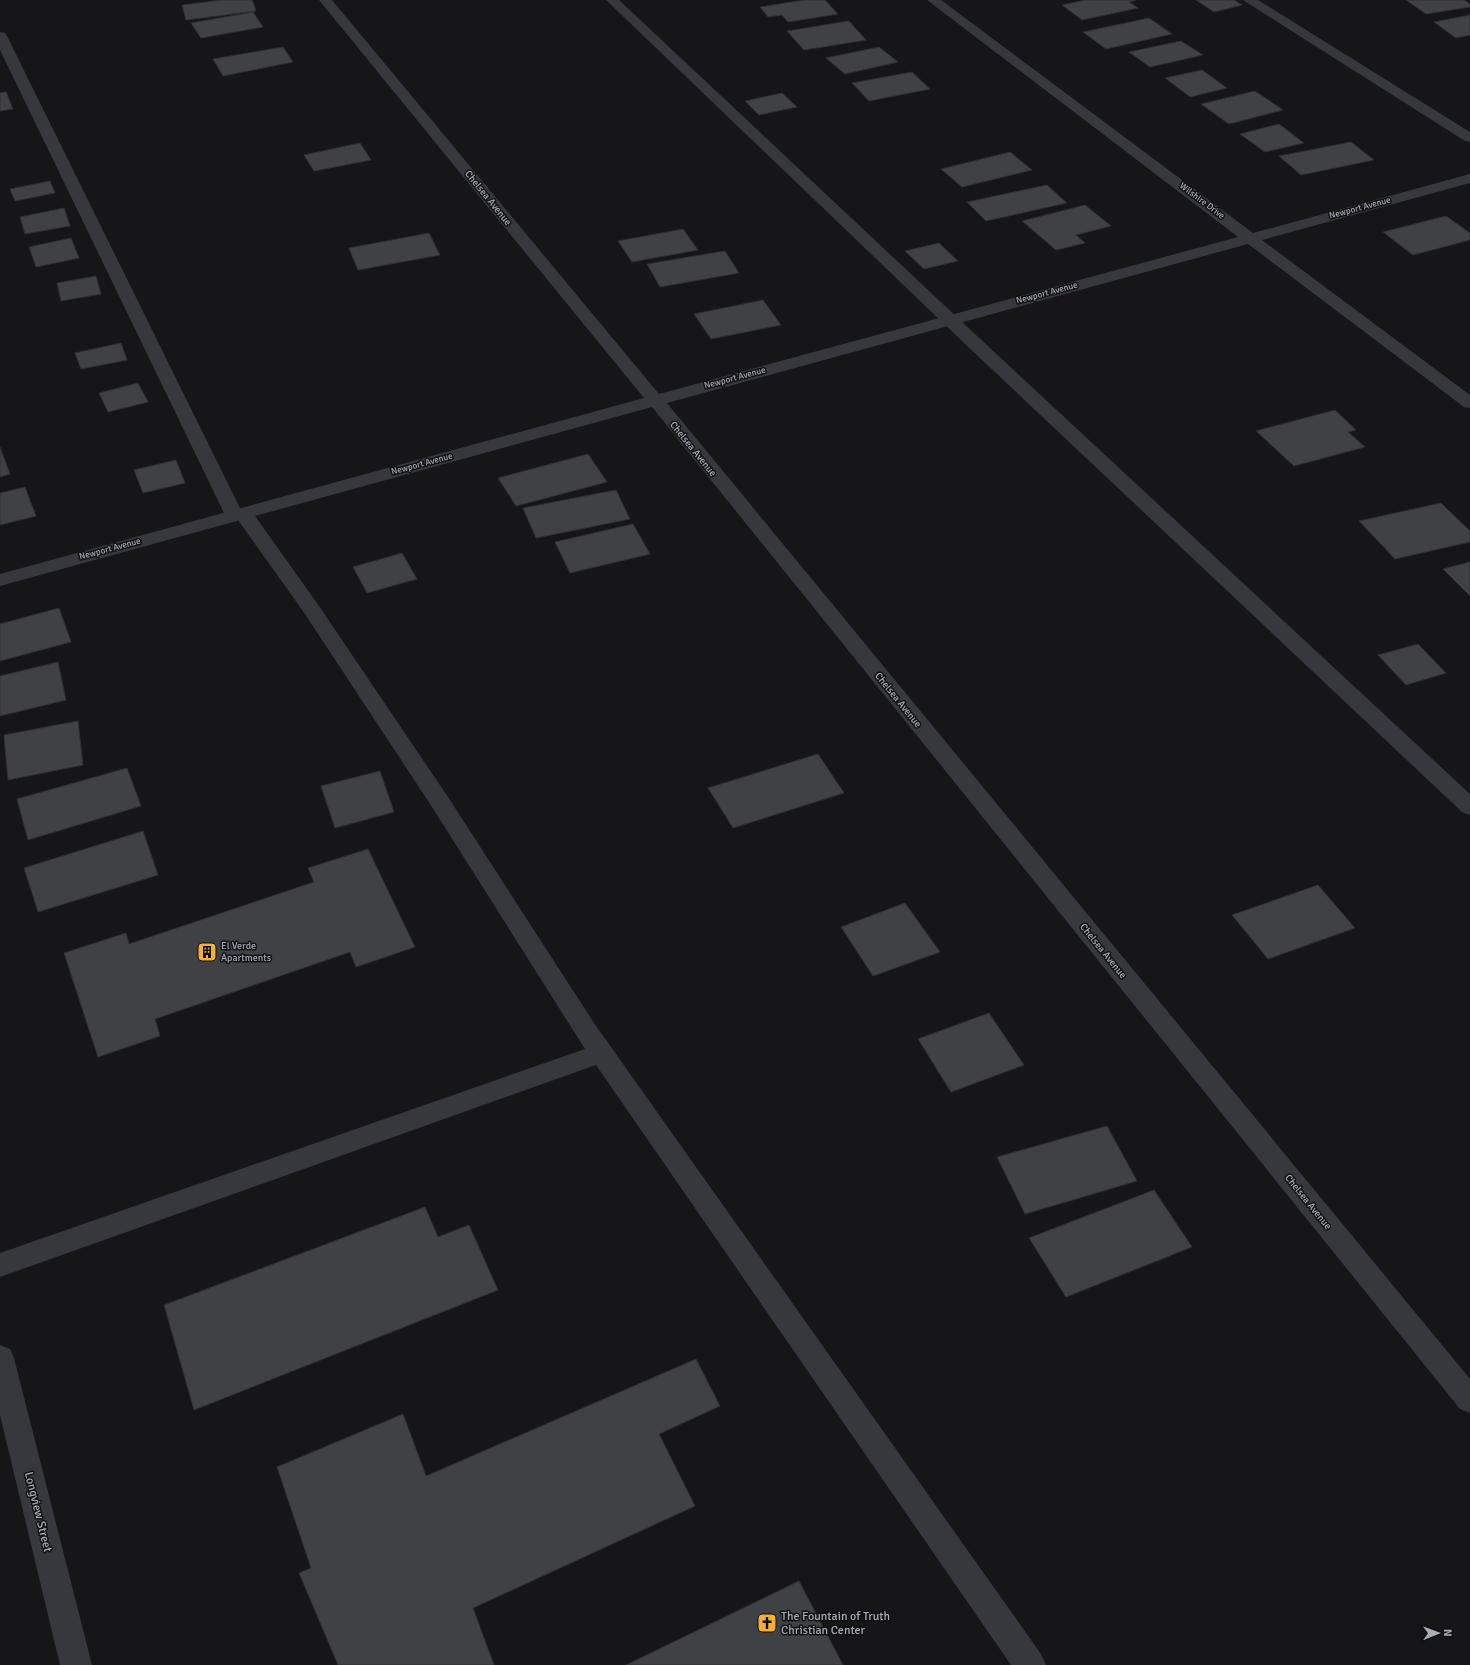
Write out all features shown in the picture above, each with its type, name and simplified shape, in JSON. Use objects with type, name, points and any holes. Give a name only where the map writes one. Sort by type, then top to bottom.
[{"type":"street","name":"Chelsea Avenue","points":[[325,0],[655,400],[1470,1400]]},
{"type":"street","points":[[612,0],[950,320],[1470,807]]},
{"type":"street","name":"Wilshire Drive","points":[[933,0],[1470,403]]},
{"type":"street","points":[[1249,0],[1470,138]]},
{"type":"street","points":[[0,36],[239,514],[312,610],[440,802],[585,1030],[1030,1665]]},
{"type":"street","name":"Newport Avenue","points":[[0,580],[1470,178]]},
{"type":"street","points":[[0,1265],[602,1053]]},
{"type":"street","name":"Longview Street","points":[[0,1358],[76,1665]]},
{"type":"building","points":[[222,0],[252,0],[256,11],[186,20],[182,5]]},
{"type":"building","points":[[805,0],[825,0],[838,14],[788,22],[782,15],[768,17],[760,7]]},
{"type":"building","points":[[1086,0],[1136,0],[1129,2],[1138,8],[1082,20],[1062,5]]},
{"type":"building","points":[[1196,0],[1234,0],[1242,5],[1214,12]]},
{"type":"building","points":[[1406,0],[1464,0],[1470,4],[1470,7],[1426,14]]},
{"type":"building","points":[[253,12],[263,27],[201,38],[191,23]]},
{"type":"building","points":[[1470,15],[1470,35],[1456,38],[1434,22]]},
{"type":"building","points":[[1149,18],[1172,34],[1106,49],[1083,32]]},
{"type":"building","points":[[849,21],[866,40],[804,50],[787,31]]},
{"type":"building","points":[[1181,41],[1203,55],[1150,67],[1129,52]]},
{"type":"building","points":[[283,47],[293,62],[223,76],[213,59]]},
{"type":"building","points":[[879,47],[898,62],[845,74],[826,58]]},
{"type":"building","points":[[1202,70],[1227,88],[1190,97],[1165,78]]},
{"type":"building","points":[[912,72],[930,89],[869,101],[852,83]]},
{"type":"building","points":[[1255,91],[1283,110],[1229,124],[1201,104]]},
{"type":"building","points":[[6,92],[13,109],[0,111],[0,93]]},
{"type":"building","points":[[782,93],[797,107],[759,115],[745,101]]},
{"type":"building","points":[[1279,124],[1304,143],[1265,152],[1240,134]]},
{"type":"building","points":[[1351,142],[1374,160],[1301,175],[1279,156]]},
{"type":"building","points":[[360,143],[371,160],[314,171],[304,155]]},
{"type":"building","points":[[1010,152],[1032,170],[962,187],[941,169]]},
{"type":"building","points":[[50,181],[55,193],[15,201],[10,189]]},
{"type":"building","points":[[1047,185],[1067,203],[986,221],[967,202]]},
{"type":"building","points":[[1085,205],[1111,226],[1076,235],[1085,243],[1056,250],[1022,221]]},
{"type":"building","points":[[64,208],[70,226],[25,234],[20,217]]},
{"type":"building","points":[[1446,216],[1470,233],[1470,240],[1413,255],[1383,232]]},
{"type":"building","points":[[683,229],[698,250],[632,262],[618,241]]},
{"type":"building","points":[[429,233],[440,255],[358,270],[349,248]]},
{"type":"building","points":[[71,238],[79,258],[36,267],[29,247]]},
{"type":"building","points":[[939,243],[958,261],[924,269],[905,251]]},
{"type":"building","points":[[725,251],[739,273],[660,287],[647,264]]},
{"type":"building","points":[[96,276],[101,294],[61,301],[57,283]]},
{"type":"building","points":[[763,300],[781,325],[711,339],[694,314]]},
{"type":"building","points":[[121,343],[127,360],[81,369],[75,353]]},
{"type":"building","points":[[138,383],[148,402],[108,412],[99,393]]},
{"type":"building","points":[[1335,410],[1356,430],[1348,432],[1365,447],[1294,466],[1256,431]]},
{"type":"building","points":[[0,447],[10,474],[0,477]]},
{"type":"building","points":[[588,454],[607,482],[516,506],[498,478]]},
{"type":"building","points":[[176,460],[185,483],[143,493],[134,470]]},
{"type":"building","points":[[25,487],[36,516],[0,525],[0,493]]},
{"type":"building","points":[[616,490],[630,519],[536,538],[523,508]]},
{"type":"building","points":[[1441,503],[1470,531],[1470,542],[1395,559],[1359,521]]},
{"type":"building","points":[[633,524],[650,554],[570,573],[555,542]]},
{"type":"building","points":[[402,553],[417,579],[367,593],[353,567]]},
{"type":"building","points":[[1470,562],[1470,596],[1443,569]]},
{"type":"building","points":[[59,608],[71,642],[0,661],[0,624]]},
{"type":"building","points":[[1418,644],[1446,673],[1406,685],[1378,655]]},
{"type":"building","points":[[58,662],[66,700],[0,716],[0,676]]},
{"type":"building","points":[[78,721],[83,765],[8,780],[4,735]]},
{"type":"building","points":[[818,754],[844,793],[733,828],[708,788]]},
{"type":"building","points":[[127,768],[141,806],[28,840],[17,799]]},
{"type":"building","points":[[380,771],[394,812],[335,828],[321,786]]},
{"type":"building","points":[[143,831],[158,875],[38,912],[24,868]]},
{"type":"building","name":"El Verde Apartments","points":[[368,849],[415,947],[356,967],[350,952],[155,1019],[160,1036],[98,1057],[64,953],[126,933],[129,944],[314,882],[308,868]]},
{"type":"building","points":[[1318,885],[1355,928],[1268,959],[1232,915]]},
{"type":"building","points":[[905,903],[940,952],[873,976],[841,927]]},
{"type":"building","points":[[989,1013],[1024,1065],[951,1092],[918,1039]]},
{"type":"building","points":[[1107,1126],[1137,1181],[1025,1214],[997,1157]]},
{"type":"building","points":[[1154,1190],[1192,1247],[1066,1297],[1029,1238]]},
{"type":"building","points":[[425,1207],[438,1237],[469,1225],[498,1290],[194,1410],[164,1305]]},
{"type":"building","points":[[696,1359],[720,1406],[659,1434],[695,1506],[473,1608],[494,1665],[338,1665],[299,1573],[311,1568],[277,1467],[403,1414],[426,1476]]},
{"type":"building","name":"The Fountain of Truth Christian Center","points":[[799,1581],[843,1665],[626,1665]]},
{"type":"place","name":"El Verde Apartments","points":[[207,952]]},
{"type":"place","name":"The Fountain of Truth Christian Center","points":[[767,1623]]}]
